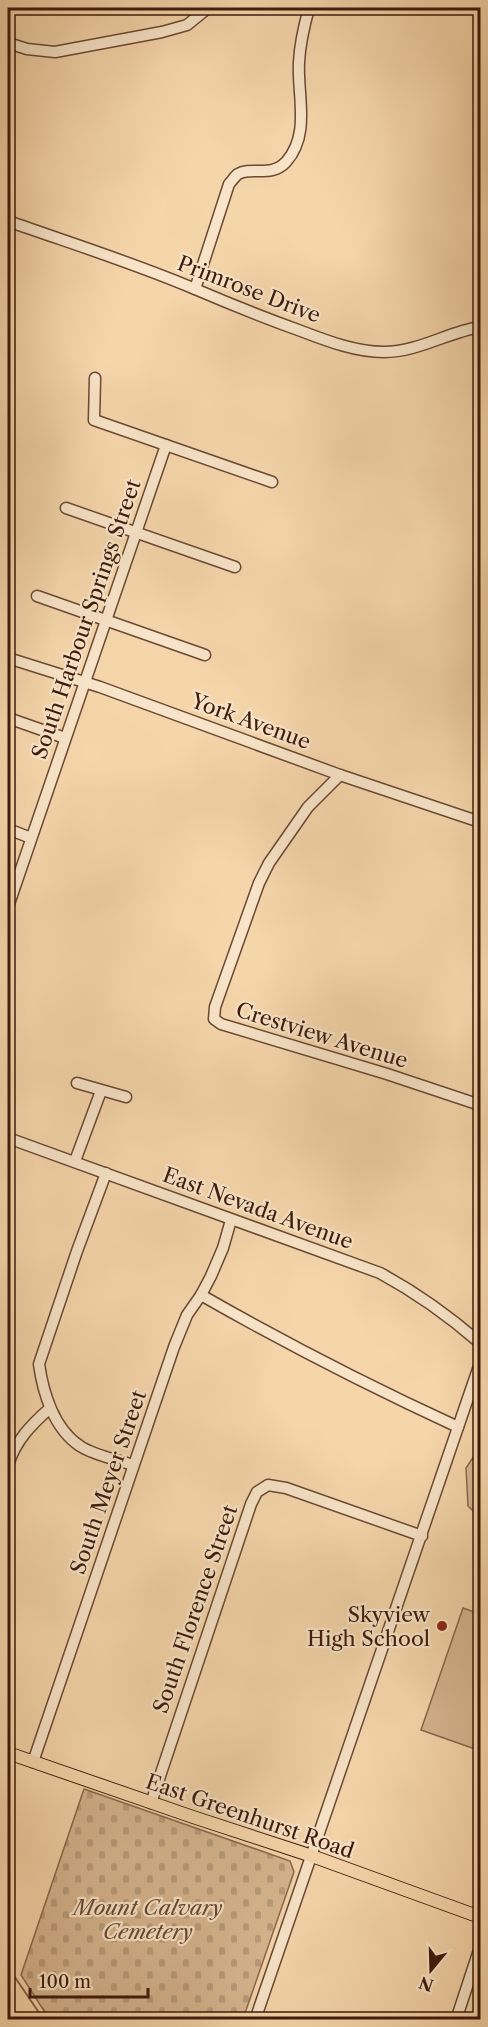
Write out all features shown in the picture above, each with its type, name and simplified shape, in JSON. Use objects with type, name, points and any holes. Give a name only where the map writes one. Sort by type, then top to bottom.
[{"type":"main road","name":"East Greenhurst Road","points":[[8,1753],[312,1856],[480,1917]]},
{"type":"street","points":[[8,43],[27,49],[55,52],[187,26],[208,8]]},
{"type":"street","points":[[195,289],[229,184],[237,174],[279,168],[292,152],[301,130],[298,66],[300,39],[309,8]]},
{"type":"street","name":"Primrose Drive","points":[[8,221],[195,289],[230,305],[322,339],[357,349],[385,352],[410,349],[464,330],[480,327]]},
{"type":"street","points":[[95,378],[94,420],[272,482]]},
{"type":"street","name":"South Harbour Springs Street","points":[[8,907],[166,445]]},
{"type":"street","points":[[66,508],[235,567]]},
{"type":"street","points":[[37,596],[205,655]]},
{"type":"street","name":"York Avenue","points":[[8,658],[84,682],[340,775],[480,822]]},
{"type":"street","points":[[8,718],[65,738]]},
{"type":"street","name":"Crestview Avenue","points":[[340,775],[308,807],[269,863],[259,883],[215,1007],[214,1019],[221,1024],[387,1074],[480,1105]]},
{"type":"street","points":[[8,829],[31,838]]},
{"type":"street","points":[[77,1083],[126,1098]]},
{"type":"street","points":[[75,1161],[100,1091]]},
{"type":"street","name":"East Nevada Avenue","points":[[8,1138],[380,1273],[416,1293],[456,1322],[480,1344]]},
{"type":"street","points":[[106,1173],[39,1364],[41,1382],[51,1408],[65,1433],[81,1447],[134,1465]]},
{"type":"street","name":"South Meyer Street","points":[[33,1762],[187,1315],[201,1295],[223,1248],[231,1220]]},
{"type":"street","points":[[201,1295],[273,1336],[458,1427]]},
{"type":"street","points":[[255,2019],[480,1363]]},
{"type":"street","points":[[8,1466],[17,1443],[30,1426],[51,1408]]},
{"type":"street","name":"South Florence Street","points":[[151,1803],[251,1504],[257,1492],[268,1485],[286,1488],[422,1536]]},
{"type":"street","points":[[460,2018],[480,1947]]},
{"type":"green space","points":[[480,1447],[480,1518],[468,1506],[466,1468]]},
{"type":"green space","points":[[463,1608],[480,1614],[480,1734],[475,1749],[421,1730]]},
{"type":"green space","name":"Mount Calvary Cemetery","points":[[84,1789],[290,1861],[294,1872],[243,2019],[64,2020],[44,2011],[21,1975]]},
{"type":"waterway","points":[[8,1967],[44,2020]]},
{"type":"place","name":"Skyview High School","points":[[442,1626]]}]
